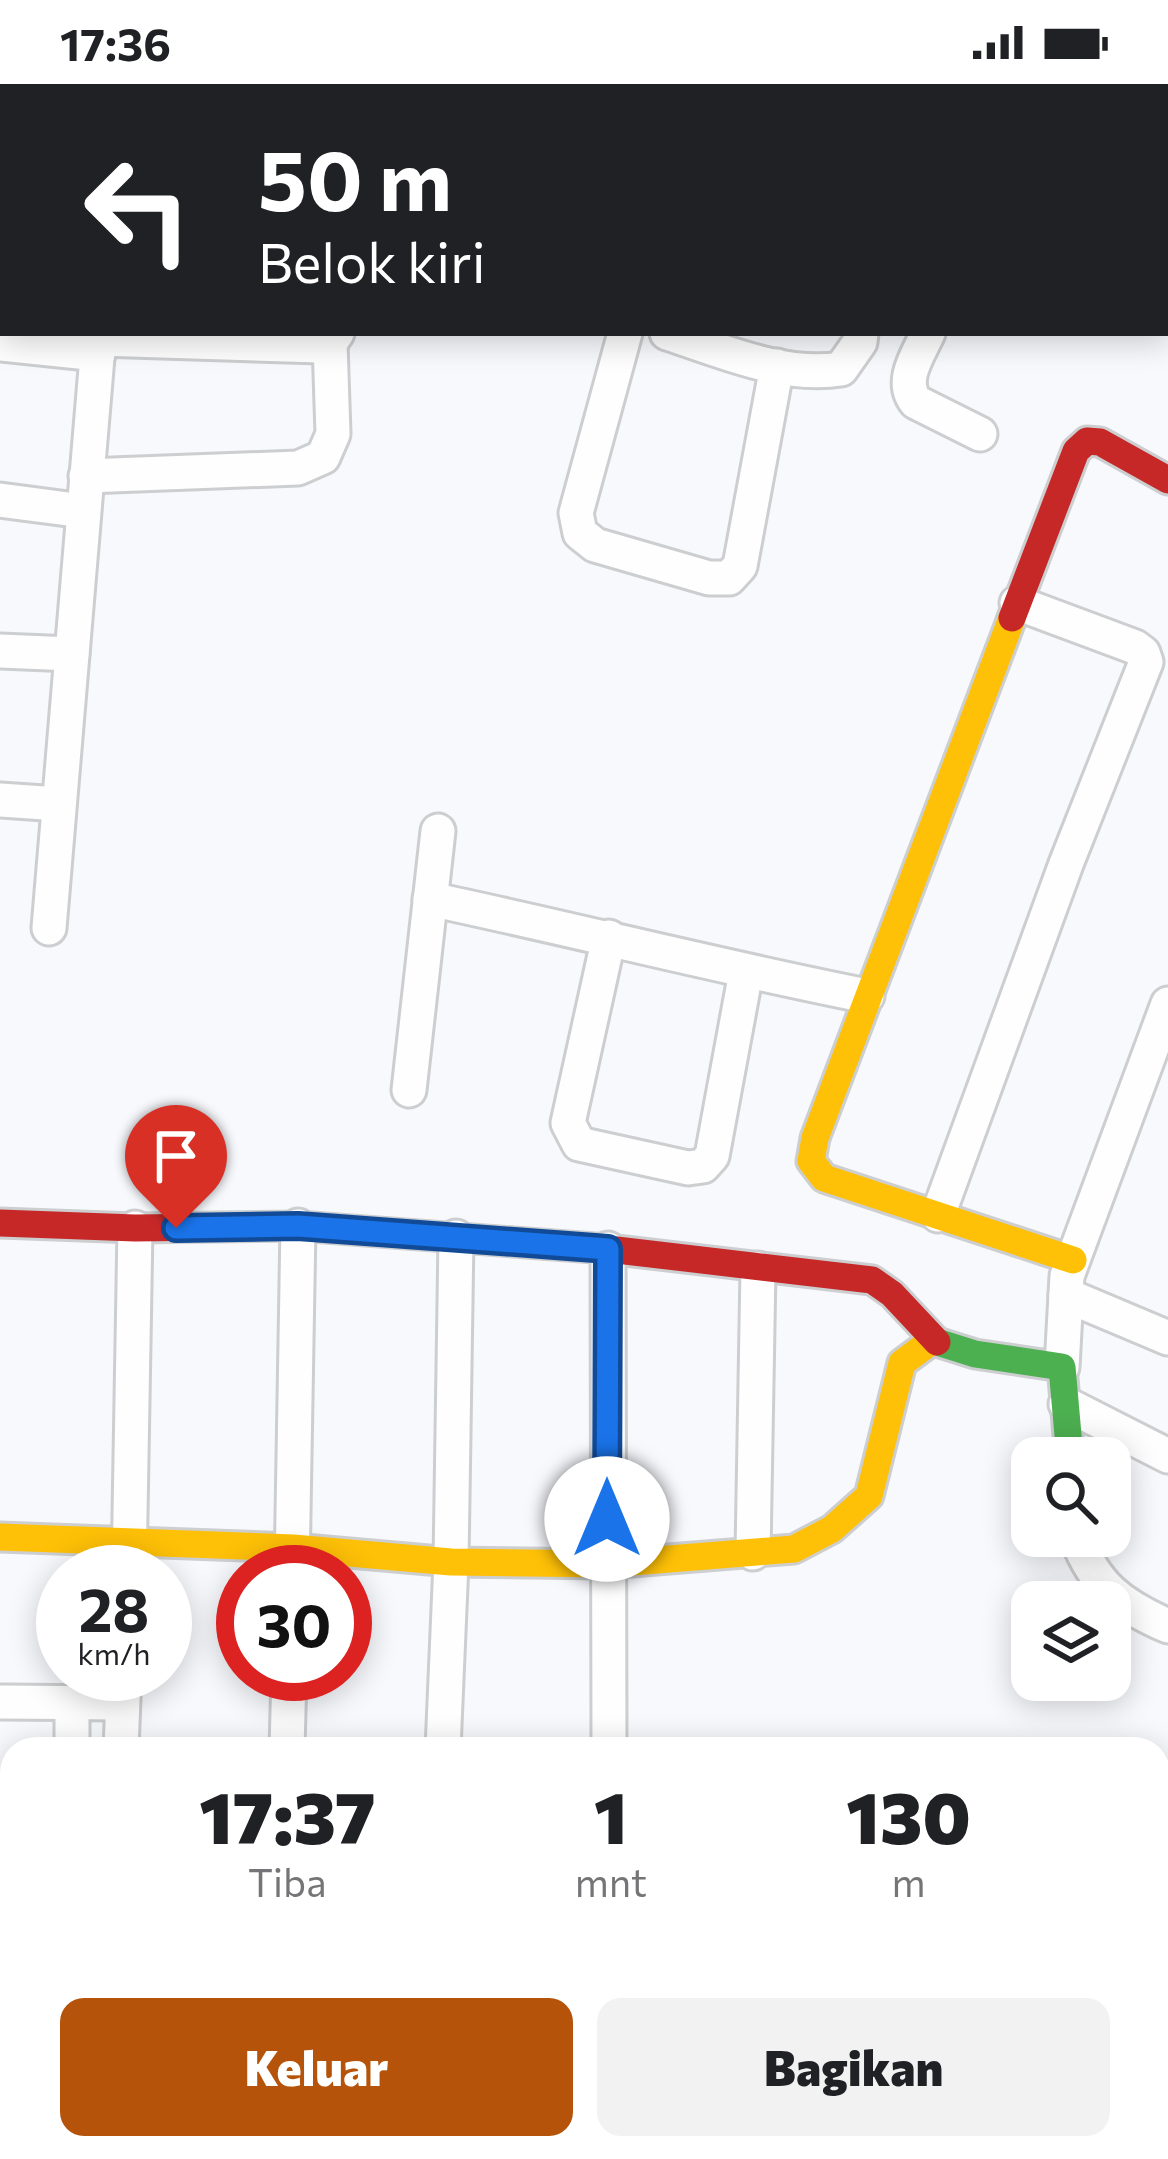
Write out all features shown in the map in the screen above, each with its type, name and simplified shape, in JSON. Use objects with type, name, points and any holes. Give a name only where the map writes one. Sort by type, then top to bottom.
[{"type":"street","points":[[624,336],[576,513],[580,533],[595,545],[709,578],[729,578],[740,566],[777,366]]},
{"type":"street","points":[[677,336],[815,373],[841,370],[861,336]]},
{"type":"street","points":[[927,336],[908,381],[909,394],[980,434]]},
{"type":"street","points":[[0,344],[320,346],[334,338]]},
{"type":"street","points":[[86,476],[298,469],[323,458],[332,434],[334,338]]},
{"type":"street","points":[[50,928],[98,342]]},
{"type":"street","points":[[1073,1260],[824,1178],[811,1160],[867,996],[1076,451],[1087,441],[1100,442],[1168,480]]},
{"type":"street","points":[[0,500],[83,511]]},
{"type":"street","points":[[938,1215],[1066,864],[1146,662],[1135,647],[1017,602]]},
{"type":"street","points":[[0,651],[72,654]]},
{"type":"street","points":[[0,800],[59,804]]},
{"type":"street","points":[[409,1090],[438,831]]},
{"type":"street","points":[[430,899],[867,996]]},
{"type":"street","points":[[609,937],[568,1124],[579,1144],[688,1168],[703,1166],[712,1156],[746,972]]},
{"type":"street","points":[[1068,1437],[1055,1366],[1073,1260],[1168,1004]]},
{"type":"street","points":[[0,1223],[135,1228],[298,1226],[608,1249],[872,1280],[896,1294],[934,1340],[953,1351],[1055,1366]]},
{"type":"street","points":[[293,1545],[298,1226]]},
{"type":"street","points":[[129,1545],[135,1228]]},
{"type":"street","points":[[444,1737],[456,1237]]},
{"type":"street","points":[[608,1249],[609,1737]]},
{"type":"street","points":[[753,1553],[758,1269]]},
{"type":"street","points":[[1066,1295],[1168,1338]]},
{"type":"street","points":[[372,1561],[607,1564],[794,1549],[832,1529],[869,1496],[902,1363],[934,1340]]},
{"type":"street","points":[[1066,1405],[1168,1456]]},
{"type":"street","points":[[0,1537],[52,1545]]},
{"type":"street","points":[[1084,1557],[1106,1591],[1168,1626]]},
{"type":"street","points":[[0,1702],[79,1701]]},
{"type":"street","points":[[121,1737],[123,1701]]},
{"type":"street","points":[[287,1737],[288,1701]]},
{"type":"street","points":[[72,1703],[72,1737]]},
{"type":"traffic: fast","points":[[937,1342],[975,1354],[1062,1367],[1068,1437]]},
{"type":"traffic: slow","points":[[1012,618],[815,1138],[811,1161],[824,1178],[1073,1260]]},
{"type":"traffic: slow","points":[[0,1537],[293,1548],[451,1562],[607,1564],[794,1549],[832,1529],[869,1496],[902,1363],[933,1340]]},
{"type":"traffic: jam","points":[[1012,618],[1076,451],[1087,441],[1100,442],[1168,480]]},
{"type":"traffic: jam","points":[[0,1223],[135,1228],[298,1226],[608,1249],[872,1280],[892,1294],[937,1342]]},
{"type":"route","points":[[176,1228],[298,1226],[608,1249],[607,1519]]}]
